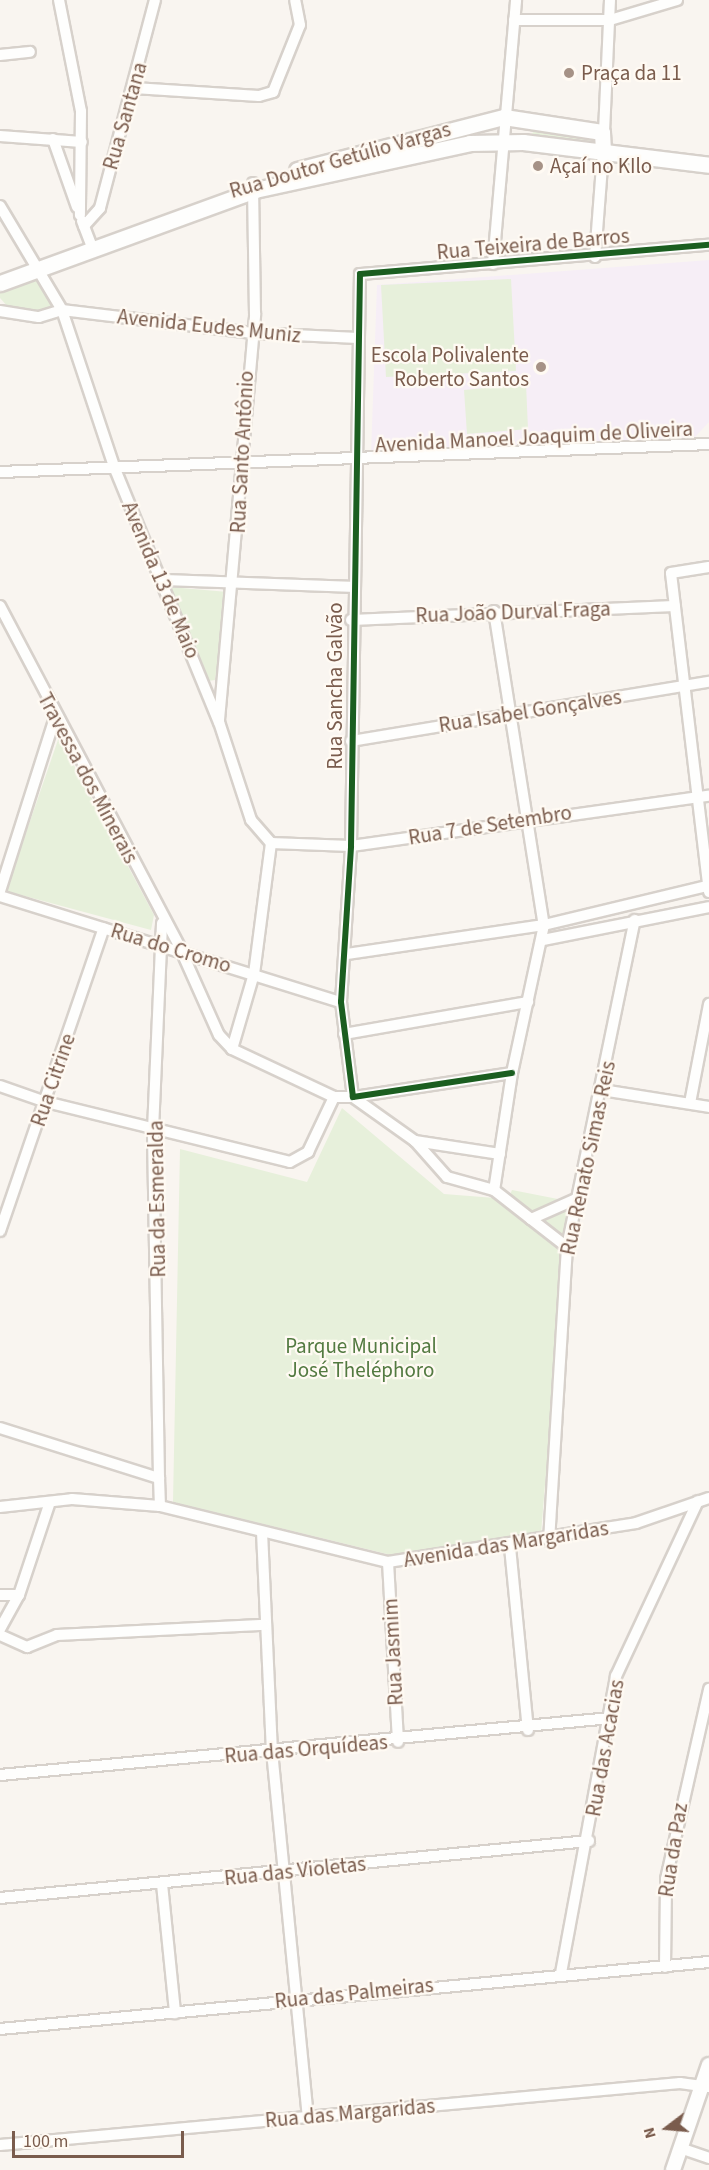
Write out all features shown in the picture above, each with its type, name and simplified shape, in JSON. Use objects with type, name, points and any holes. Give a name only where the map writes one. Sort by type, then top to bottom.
[{"type":"main road","name":"Rua Doutor Getúlio Vargas","points":[[0,283],[89,247],[254,187],[504,117],[600,132]]},
{"type":"main road","points":[[523,142],[526,121]]},
{"type":"main road","points":[[599,152],[600,132]]},
{"type":"main road","name":"Rua Doutor Getúlio Vargas","points":[[254,187],[470,143],[502,141],[709,165]]},
{"type":"street","points":[[59,0],[74,61],[82,142],[82,220]]},
{"type":"street","name":"Rua Santana","points":[[82,220],[99,211],[134,88],[155,0]]},
{"type":"street","points":[[134,88],[267,95],[279,83],[300,25],[296,0]]},
{"type":"street","points":[[493,264],[504,117],[516,0]]},
{"type":"street","points":[[600,132],[610,0]]},
{"type":"street","points":[[514,20],[610,20],[677,0]]},
{"type":"street","points":[[0,55],[30,52]]},
{"type":"street","points":[[0,136],[82,142]]},
{"type":"street","points":[[53,140],[82,220],[89,247]]},
{"type":"street","points":[[595,257],[599,152]]},
{"type":"street","name":"Rua Santo Antônio","points":[[219,722],[234,587],[240,465],[251,333],[254,187]]},
{"type":"street","name":"Avenida 13 de Maio","points":[[0,206],[39,267],[62,310],[115,469],[163,580],[219,722],[251,819],[271,843]]},
{"type":"street","name":"Rua Teixeira de Barros","points":[[360,274],[595,257],[709,245]]},
{"type":"street","name":"Rua Sancha Galvão","points":[[353,1097],[340,1002],[347,954],[351,846],[351,587],[360,274]]},
{"type":"street","name":"Avenida Eudes Muniz","points":[[0,311],[39,317],[62,310],[251,333],[357,338]]},
{"type":"street","name":"Avenida Manoel Joaquim de Oliveira","points":[[0,472],[353,462],[709,444]]},
{"type":"street","points":[[347,954],[544,925],[708,889],[703,796],[684,686],[671,573],[709,567]]},
{"type":"street","points":[[163,580],[234,587],[351,587]]},
{"type":"street","name":"Travessa dos Minerais","points":[[0,606],[55,718],[162,920],[180,948],[219,1035],[232,1049]]},
{"type":"street","name":"Rua João Durval Fraga","points":[[351,620],[494,610],[675,606]]},
{"type":"street","points":[[494,610],[530,820],[544,925],[543,940],[512,1073],[494,1190]]},
{"type":"street","name":"Rua Isabel Gonçalves","points":[[351,741],[709,682]]},
{"type":"street","points":[[0,891],[55,718]]},
{"type":"street","name":"Rua 7 de Setembro","points":[[271,843],[351,846],[703,796]]},
{"type":"street","points":[[271,843],[254,974],[232,1049],[334,1096],[353,1097],[512,1073]]},
{"type":"street","name":"Rua do Cromo","points":[[0,896],[104,928],[180,948],[340,1002]]},
{"type":"street","points":[[543,940],[709,907]]},
{"type":"street","name":"Rua da Esmeralda","points":[[159,1478],[153,1130],[164,945],[162,920]]},
{"type":"street","name":"Rua Renato Simas Reis","points":[[549,1541],[567,1247],[602,1090],[635,921]]},
{"type":"street","name":"Rua Citrine","points":[[0,1231],[104,928]]},
{"type":"street","points":[[344,1034],[528,1002]]},
{"type":"street","points":[[690,1103],[709,1004]]},
{"type":"street","points":[[0,1086],[46,1102],[290,1162],[308,1152],[334,1096]]},
{"type":"street","points":[[602,1090],[709,1107]]},
{"type":"street","points":[[353,1097],[415,1141],[447,1177],[494,1190],[567,1247]]},
{"type":"street","points":[[415,1141],[500,1154]]},
{"type":"street","points":[[531,1219],[576,1199]]},
{"type":"street","points":[[0,1428],[159,1478],[160,1506]]},
{"type":"street","name":"Avenida das Margaridas","points":[[0,1507],[72,1498],[160,1506],[388,1563],[549,1541],[636,1523],[704,1500]]},
{"type":"street","name":"Rua das Acacias","points":[[561,1973],[589,1841],[611,1718],[616,1676],[704,1500]]},
{"type":"street","points":[[0,1629],[19,1595],[50,1502]]},
{"type":"street","points":[[262,1532],[272,1751],[281,1872],[308,2117]]},
{"type":"street","points":[[510,1547],[528,1730]]},
{"type":"street","name":"Rua Jasmim","points":[[388,1563],[398,1742]]},
{"type":"street","points":[[0,1595],[19,1595]]},
{"type":"street","points":[[0,1635],[27,1647],[57,1635],[265,1625]]},
{"type":"street","name":"Rua da Paz","points":[[665,1967],[666,1880],[709,1689]]},
{"type":"street","name":"Rua das Orquídeas","points":[[0,1775],[528,1730],[611,1718]]},
{"type":"street","points":[[697,1735],[709,1738]]},
{"type":"street","name":"Rua das Violetas","points":[[0,1898],[589,1841]]},
{"type":"street","points":[[162,1884],[175,2013]]},
{"type":"street","name":"Rua das Palmeiras","points":[[0,2029],[561,1973],[709,1962]]},
{"type":"street","points":[[673,2170],[709,2065]]},
{"type":"street","name":"Rua das Margaridas","points":[[0,2145],[704,2085]]},
{"type":"street","points":[[680,2148],[709,2158]]},
{"type":"shaded area","name":"Escola Polivalente Roberto Santos","points":[[709,260],[709,422],[695,437],[371,455],[377,285]]},
{"type":"green space","points":[[539,128],[586,135],[593,146],[527,137]]},
{"type":"green space","points":[[38,277],[54,310],[41,313],[8,307],[0,298],[0,289]]},
{"type":"green space","points":[[511,279],[516,371],[386,377],[381,285]]},
{"type":"green space","points":[[526,384],[528,429],[467,434],[464,390]]},
{"type":"green space","points":[[170,587],[228,592],[215,680],[208,681]]},
{"type":"green space","points":[[59,737],[154,915],[151,930],[6,891]]},
{"type":"green space","name":"Parque Municipal José Theléphoro","points":[[342,1108],[444,1194],[508,1199],[512,1190],[568,1201],[541,1534],[391,1555],[173,1502],[180,1149],[307,1182]]},
{"type":"cycle path","points":[[512,1073],[353,1097],[341,1002],[351,846],[360,274],[709,245]]},
{"type":"place","name":"Praça da 11","points":[[569,73]]},
{"type":"place","name":"Açaí no KIlo","points":[[538,166]]},
{"type":"place","name":"Escola Polivalente Roberto Santos","points":[[541,367]]}]
